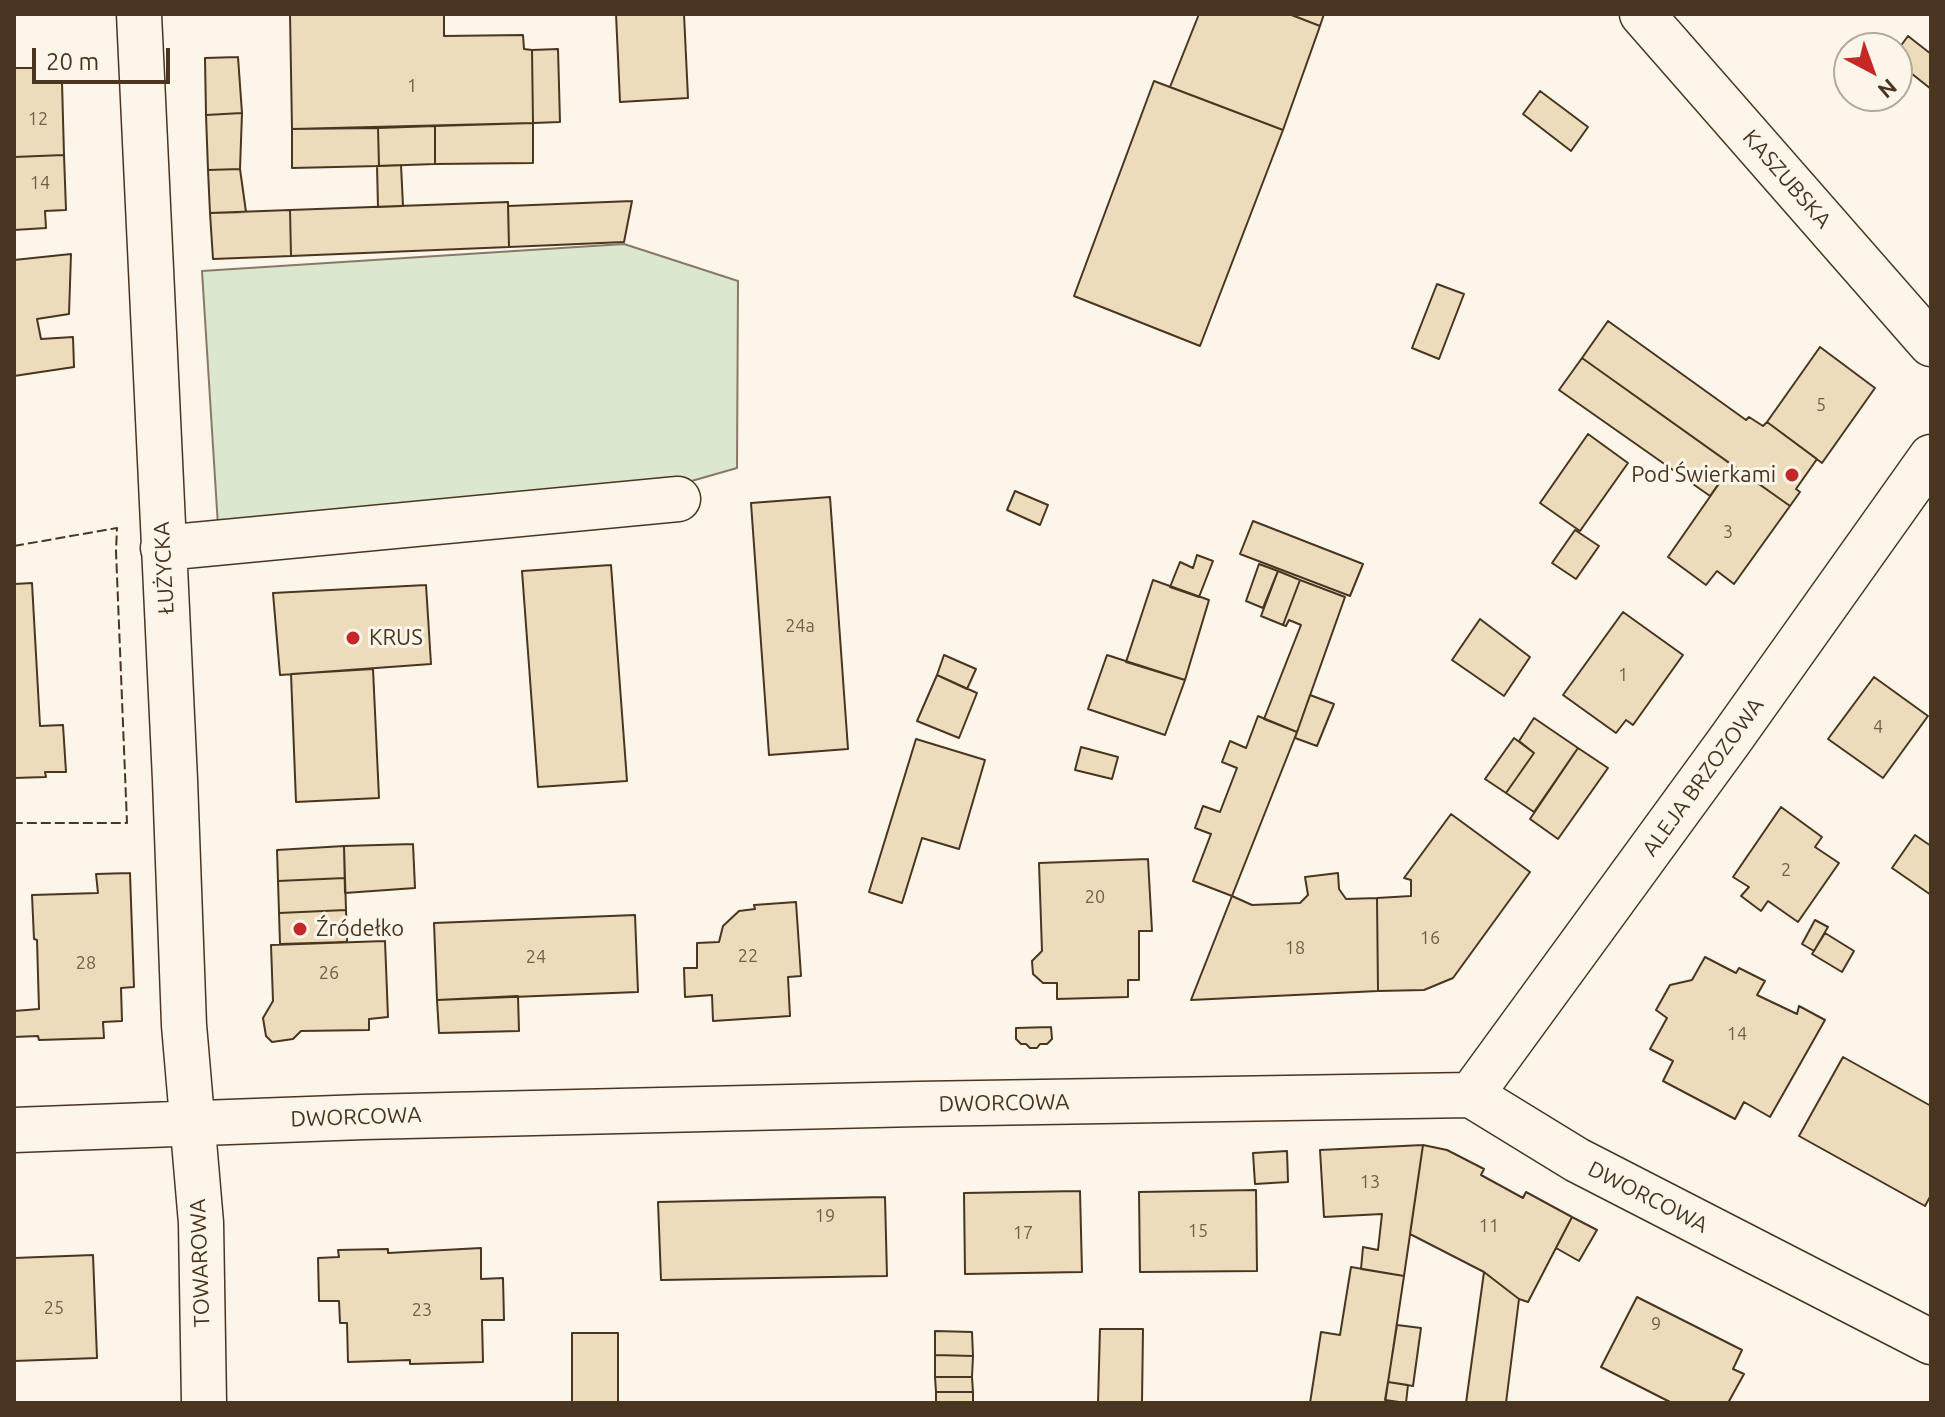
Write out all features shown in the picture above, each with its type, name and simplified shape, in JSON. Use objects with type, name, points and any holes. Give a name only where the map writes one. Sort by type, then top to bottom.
[{"type":"street","name":"ŁUŻYCKA","points":[[139,14],[184,1034],[193,1122]]},
{"type":"street","name":"KASZUBSKA","points":[[1642,14],[1931,344]]},
{"type":"street","name":"ALEJA BRZOZOWA","points":[[1471,1095],[1730,740],[1931,457]]},
{"type":"street","points":[[163,548],[678,499]]},
{"type":"street","name":"DWORCOWA","points":[[14,1130],[378,1116],[1471,1095],[1577,1160],[1931,1342]]},
{"type":"street","name":"TOWAROWA","points":[[193,1122],[201,1223],[204,1403]]},
{"type":"green space","points":[[624,244],[738,281],[737,468],[688,482],[218,526],[202,271]]},
{"type":"building","points":[[290,14],[444,14],[444,36],[523,35],[524,49],[532,50],[533,123],[292,129]]},
{"type":"building","points":[[616,14],[684,14],[688,98],[620,102]]},
{"type":"building","points":[[1199,14],[1289,14],[1320,26],[1283,130],[1170,87]]},
{"type":"building","points":[[1289,14],[1324,14],[1320,26]]},
{"type":"building","points":[[1913,40],[1931,54],[1931,89],[1913,75]]},
{"type":"building","points":[[558,49],[560,122],[533,123],[532,50]]},
{"type":"building","points":[[238,57],[242,113],[206,115],[205,58]]},
{"type":"building","points":[[14,68],[33,68],[34,83],[62,82],[64,155],[14,157]]},
{"type":"building","points":[[1154,81],[1283,130],[1200,346],[1074,296]]},
{"type":"building","points":[[1540,91],[1588,127],[1571,151],[1523,114]]},
{"type":"building","points":[[242,113],[240,169],[208,170],[206,115]]},
{"type":"building","points":[[533,123],[533,163],[435,164],[435,126]]},
{"type":"building","points":[[435,126],[435,164],[379,166],[378,128]]},
{"type":"building","points":[[378,128],[379,166],[292,168],[292,129]]},
{"type":"building","points":[[64,155],[66,210],[45,211],[46,228],[14,230],[14,157]]},
{"type":"building","points":[[401,165],[403,206],[378,207],[377,166]]},
{"type":"building","points":[[240,169],[246,212],[210,213],[208,170]]},
{"type":"building","points":[[632,201],[624,242],[509,247],[508,206]]},
{"type":"building","points":[[508,202],[509,247],[291,256],[290,210]]},
{"type":"building","points":[[290,210],[291,256],[213,259],[210,213]]},
{"type":"building","points":[[71,254],[69,314],[37,319],[41,339],[73,337],[74,367],[14,376],[14,260]]},
{"type":"building","points":[[1437,284],[1464,294],[1439,359],[1412,348]]},
{"type":"building","points":[[1608,321],[1746,420],[1749,417],[1763,426],[1767,422],[1817,459],[1796,489],[1800,492],[1790,506],[1582,358]]},
{"type":"building","points":[[1820,347],[1875,388],[1822,463],[1767,422]]},
{"type":"building","points":[[1582,358],[1732,465],[1710,496],[1559,390]]},
{"type":"building","points":[[1588,434],[1628,463],[1580,531],[1540,503]]},
{"type":"building","points":[[1732,465],[1790,506],[1734,584],[1717,571],[1706,585],[1668,557]]},
{"type":"building","points":[[1015,491],[1048,505],[1040,525],[1007,510]]},
{"type":"building","points":[[830,497],[848,749],[769,755],[751,503]]},
{"type":"building","points":[[1253,521],[1363,564],[1350,596],[1240,554]]},
{"type":"building","points":[[1575,530],[1599,546],[1576,579],[1552,563]]},
{"type":"building","points":[[1197,555],[1213,561],[1199,597],[1170,587],[1180,562],[1193,568]]},
{"type":"building","points":[[1259,564],[1278,571],[1263,608],[1246,601]]},
{"type":"building","points":[[611,565],[627,781],[538,787],[522,571]]},
{"type":"building","points":[[1278,571],[1300,580],[1283,625],[1261,616]]},
{"type":"building","points":[[1153,580],[1209,600],[1185,680],[1126,662]]},
{"type":"building","points":[[1300,580],[1345,597],[1297,732],[1264,719],[1301,625],[1289,620],[1286,626],[1283,625]]},
{"type":"building","points":[[32,583],[40,726],[63,725],[66,772],[45,772],[46,777],[14,778],[14,584]]},
{"type":"building","name":"KRUS","points":[[426,585],[431,664],[280,675],[273,593]]},
{"type":"building","points":[[1623,612],[1683,655],[1633,725],[1626,720],[1616,733],[1563,695]]},
{"type":"building","points":[[1480,619],[1530,657],[1504,696],[1452,660]]},
{"type":"building","points":[[944,655],[976,669],[967,689],[937,675]]},
{"type":"building","points":[[1107,655],[1185,680],[1165,735],[1088,709]]},
{"type":"building","points":[[373,669],[379,798],[296,802],[291,674]]},
{"type":"building","points":[[937,675],[977,693],[959,738],[917,721]]},
{"type":"building","points":[[1874,677],[1928,716],[1883,778],[1828,739]]},
{"type":"building","points":[[1310,695],[1334,704],[1317,746],[1295,738]]},
{"type":"building","points":[[1258,716],[1297,732],[1232,896],[1193,881],[1211,834],[1195,828],[1203,806],[1220,812],[1237,768],[1222,762],[1230,741],[1246,748]]},
{"type":"building","points":[[1534,718],[1578,748],[1534,812],[1506,793],[1534,753],[1519,741]]},
{"type":"building","points":[[1514,738],[1534,753],[1506,793],[1485,779]]},
{"type":"building","points":[[916,739],[985,760],[959,849],[922,838],[902,903],[869,892]]},
{"type":"building","points":[[1081,747],[1118,757],[1112,779],[1075,770]]},
{"type":"building","points":[[1578,748],[1608,768],[1558,839],[1530,819]]},
{"type":"building","points":[[1781,807],[1822,837],[1815,847],[1839,863],[1798,922],[1768,901],[1761,911],[1741,896],[1749,887],[1733,877]]},
{"type":"building","points":[[1451,814],[1530,872],[1453,978],[1424,990],[1378,991],[1377,898],[1411,896],[1411,880],[1404,878]]},
{"type":"building","points":[[1915,835],[1931,846],[1931,895],[1892,868]]},
{"type":"building","points":[[413,844],[415,888],[345,893],[344,846]]},
{"type":"building","points":[[344,846],[345,878],[278,881],[277,850]]},
{"type":"building","points":[[1148,859],[1152,931],[1139,931],[1139,980],[1128,980],[1128,997],[1057,999],[1057,983],[1043,983],[1033,974],[1032,961],[1042,951],[1039,863]]},
{"type":"building","points":[[130,873],[134,987],[121,988],[122,1021],[103,1022],[104,1038],[39,1040],[38,1036],[14,1037],[14,1011],[39,1009],[32,895],[98,893],[96,874]]},
{"type":"building","points":[[1338,873],[1339,889],[1346,899],[1377,898],[1378,991],[1191,1000],[1232,896],[1252,905],[1300,903],[1308,895],[1305,877]]},
{"type":"building","points":[[345,878],[346,910],[279,913],[278,881]]},
{"type":"building","points":[[796,902],[801,976],[788,977],[790,1016],[713,1021],[712,995],[685,997],[684,968],[697,968],[697,943],[719,942],[723,926],[739,911],[755,909],[754,905]]},
{"type":"building","points":[[346,910],[347,942],[280,944],[279,913]]},
{"type":"building","points":[[635,915],[638,992],[437,1000],[434,923]]},
{"type":"building","points":[[1815,920],[1828,927],[1814,951],[1802,944]]},
{"type":"building","points":[[1825,933],[1854,951],[1842,972],[1812,954]]},
{"type":"building","points":[[385,941],[388,1017],[369,1019],[369,1030],[301,1031],[293,1039],[272,1042],[266,1036],[263,1018],[273,1001],[271,945]]},
{"type":"building","points":[[1705,957],[1736,973],[1739,968],[1765,981],[1757,995],[1797,1014],[1799,1006],[1825,1020],[1770,1117],[1744,1102],[1735,1119],[1663,1081],[1673,1061],[1650,1049],[1667,1018],[1656,1010],[1670,985],[1692,980]]},
{"type":"building","points":[[518,996],[519,1031],[439,1033],[437,1000]]},
{"type":"building","points":[[1051,1027],[1052,1039],[1037,1048],[1030,1048],[1016,1039],[1016,1028]]},
{"type":"building","points":[[1843,1057],[1931,1106],[1931,1195],[1925,1206],[1799,1136]]},
{"type":"building","points":[[1423,1145],[1447,1150],[1484,1169],[1481,1175],[1523,1198],[1526,1192],[1572,1217],[1528,1302],[1519,1299],[1484,1272],[1410,1234]]},
{"type":"building","points":[[1423,1145],[1404,1276],[1361,1269],[1363,1247],[1378,1250],[1382,1214],[1324,1217],[1320,1150]]},
{"type":"building","points":[[1287,1151],[1288,1182],[1255,1184],[1253,1153]]},
{"type":"building","points":[[1256,1190],[1257,1271],[1140,1272],[1139,1192]]},
{"type":"building","points":[[1080,1191],[1082,1272],[965,1274],[964,1193]]},
{"type":"building","points":[[885,1197],[887,1276],[661,1280],[658,1202]]},
{"type":"building","points":[[1572,1217],[1597,1230],[1579,1261],[1556,1248]]},
{"type":"building","points":[[481,1248],[481,1279],[503,1278],[504,1320],[482,1320],[483,1362],[348,1362],[347,1323],[340,1323],[339,1301],[319,1301],[318,1258],[339,1257],[338,1250],[388,1249],[388,1253]]},
{"type":"building","points":[[93,1255],[97,1358],[14,1361],[14,1258]]},
{"type":"building","points":[[1351,1267],[1404,1276],[1385,1403],[1310,1403],[1321,1332],[1340,1335]]},
{"type":"building","points":[[1484,1272],[1519,1299],[1506,1403],[1466,1403]]},
{"type":"building","points":[[1637,1297],[1742,1350],[1733,1369],[1744,1374],[1728,1403],[1672,1403],[1601,1367]]},
{"type":"building","points":[[1397,1325],[1421,1328],[1413,1386],[1388,1382]]},
{"type":"building","points":[[1100,1329],[1143,1329],[1142,1403],[1098,1403]]},
{"type":"building","points":[[935,1331],[972,1332],[973,1356],[935,1355]]},
{"type":"building","points":[[572,1333],[618,1333],[618,1403],[572,1403]]},
{"type":"building","points":[[935,1355],[973,1356],[972,1377],[935,1377]]},
{"type":"building","points":[[935,1377],[972,1377],[973,1392],[936,1392]]},
{"type":"building","points":[[1388,1382],[1408,1385],[1406,1403],[1385,1400]]},
{"type":"building","points":[[936,1392],[973,1392],[973,1403],[936,1403]]},
{"type":"fence","points":[[14,546],[117,528],[127,823],[14,823]]},
{"type":"place","name":"Pod Świerkami","points":[[1792,475]]},
{"type":"place","name":"KRUS","points":[[353,638]]},
{"type":"place","name":"Źródełko","points":[[300,929]]}]
